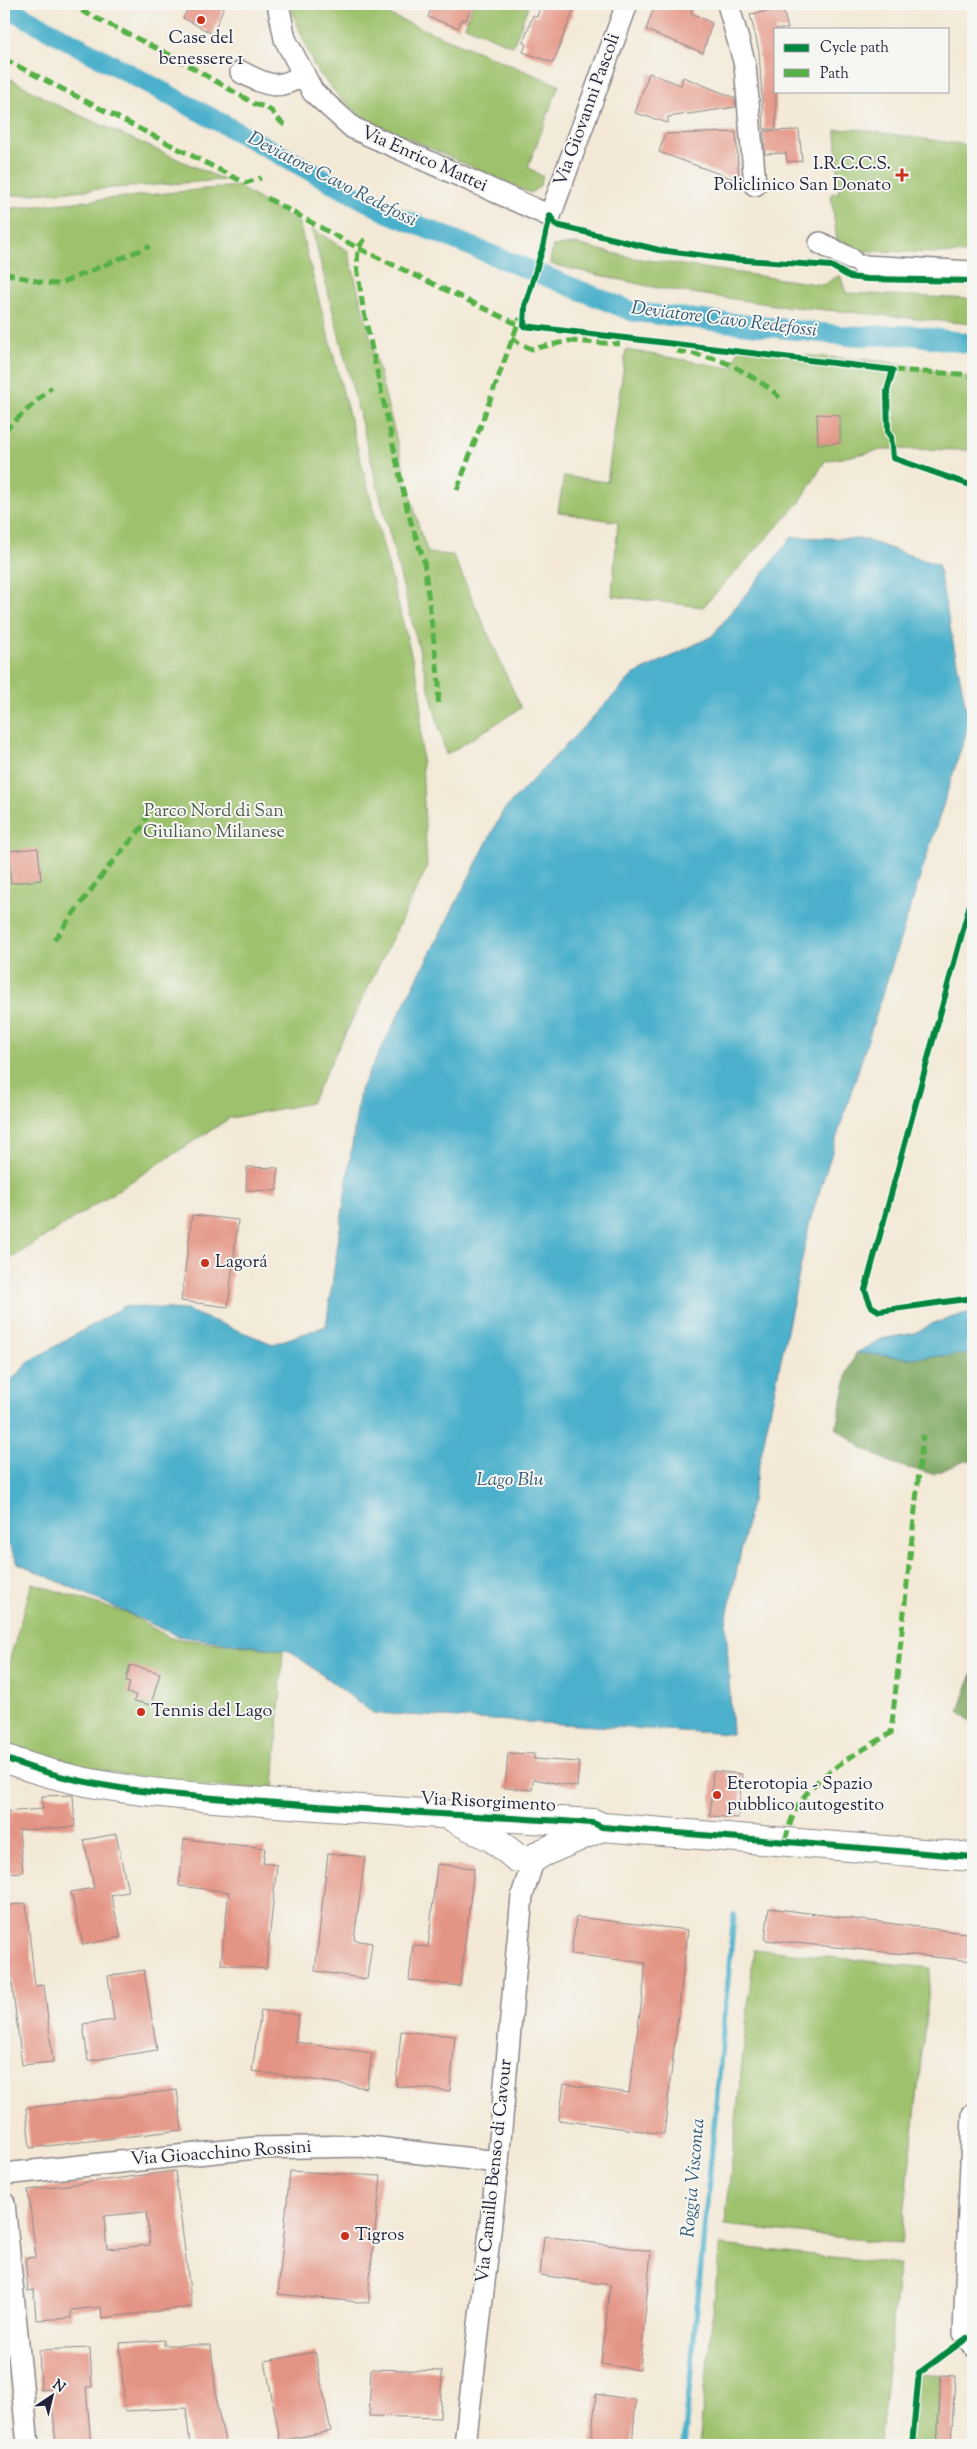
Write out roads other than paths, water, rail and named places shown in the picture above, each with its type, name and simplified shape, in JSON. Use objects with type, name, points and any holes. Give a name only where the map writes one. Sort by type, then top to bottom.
[{"type":"street","name":"Via Enrico Mattei","points":[[278,4],[285,39],[313,92],[353,128],[550,216]]},
{"type":"street","name":"Via Giovanni Pascoli","points":[[550,216],[627,4]]},
{"type":"street","points":[[728,4],[744,65],[755,185]]},
{"type":"street","points":[[241,72],[268,86],[288,84],[304,74]]},
{"type":"street","points":[[820,243],[857,263],[973,272]]},
{"type":"street","name":"Via Risorgimento","points":[[4,1758],[52,1775],[110,1787],[189,1796],[449,1816],[593,1824],[602,1827],[973,1857]]},
{"type":"street","name":"Via Risorgimento","points":[[449,1816],[525,1855],[602,1827]]},
{"type":"street","name":"Via Risorgimento","points":[[527,1819],[537,1822],[546,1832],[546,1846],[525,1855],[506,1843],[508,1830],[512,1825],[527,1819]]},
{"type":"street","name":"Via Camillo Benso di Cavour","points":[[465,2445],[498,2162],[525,1855]]},
{"type":"street","points":[[973,2114],[964,2333],[973,2346]]},
{"type":"street","name":"Via Gioacchino Rossini","points":[[4,2174],[255,2148],[362,2146],[498,2162]]},
{"type":"street","points":[[4,2203],[28,2445]]},
{"type":"water","name":"Lago Blu","points":[[792,537],[863,539],[938,565],[969,724],[810,1221],[726,1622],[732,1734],[373,1713],[290,1651],[178,1636],[18,1563],[4,1536],[4,1388],[30,1361],[125,1306],[186,1310],[273,1344],[326,1326],[360,1090],[503,811],[633,675],[712,636]]},
{"type":"water","points":[[973,1311],[973,1354],[909,1358],[856,1353],[881,1339],[915,1333],[934,1323]]},
{"type":"waterway","name":"Deviatore Cavo Redefossi","points":[[4,6],[388,213],[634,312],[848,336],[911,335],[973,344]]},
{"type":"waterway","name":"Roggia Visconta","points":[[684,2445],[734,1915]]},
{"type":"place","name":"Case del benessere 1","points":[[201,20]]},
{"type":"place","name":"I.R.C.C.S. Policlinico San Donato","points":[[902,175]]},
{"type":"place","name":"Lagorá","points":[[205,1263]]},
{"type":"place","name":"Tennis del Lago","points":[[141,1712]]},
{"type":"place","name":"Eterotopia - Spazio pubblico autogestito","points":[[717,1795]]},
{"type":"place","name":"Tigros","points":[[345,2236]]},
{"type":"park label","name":"Parco Nord di San Giuliano Milanese","points":[[214,822]]}]
